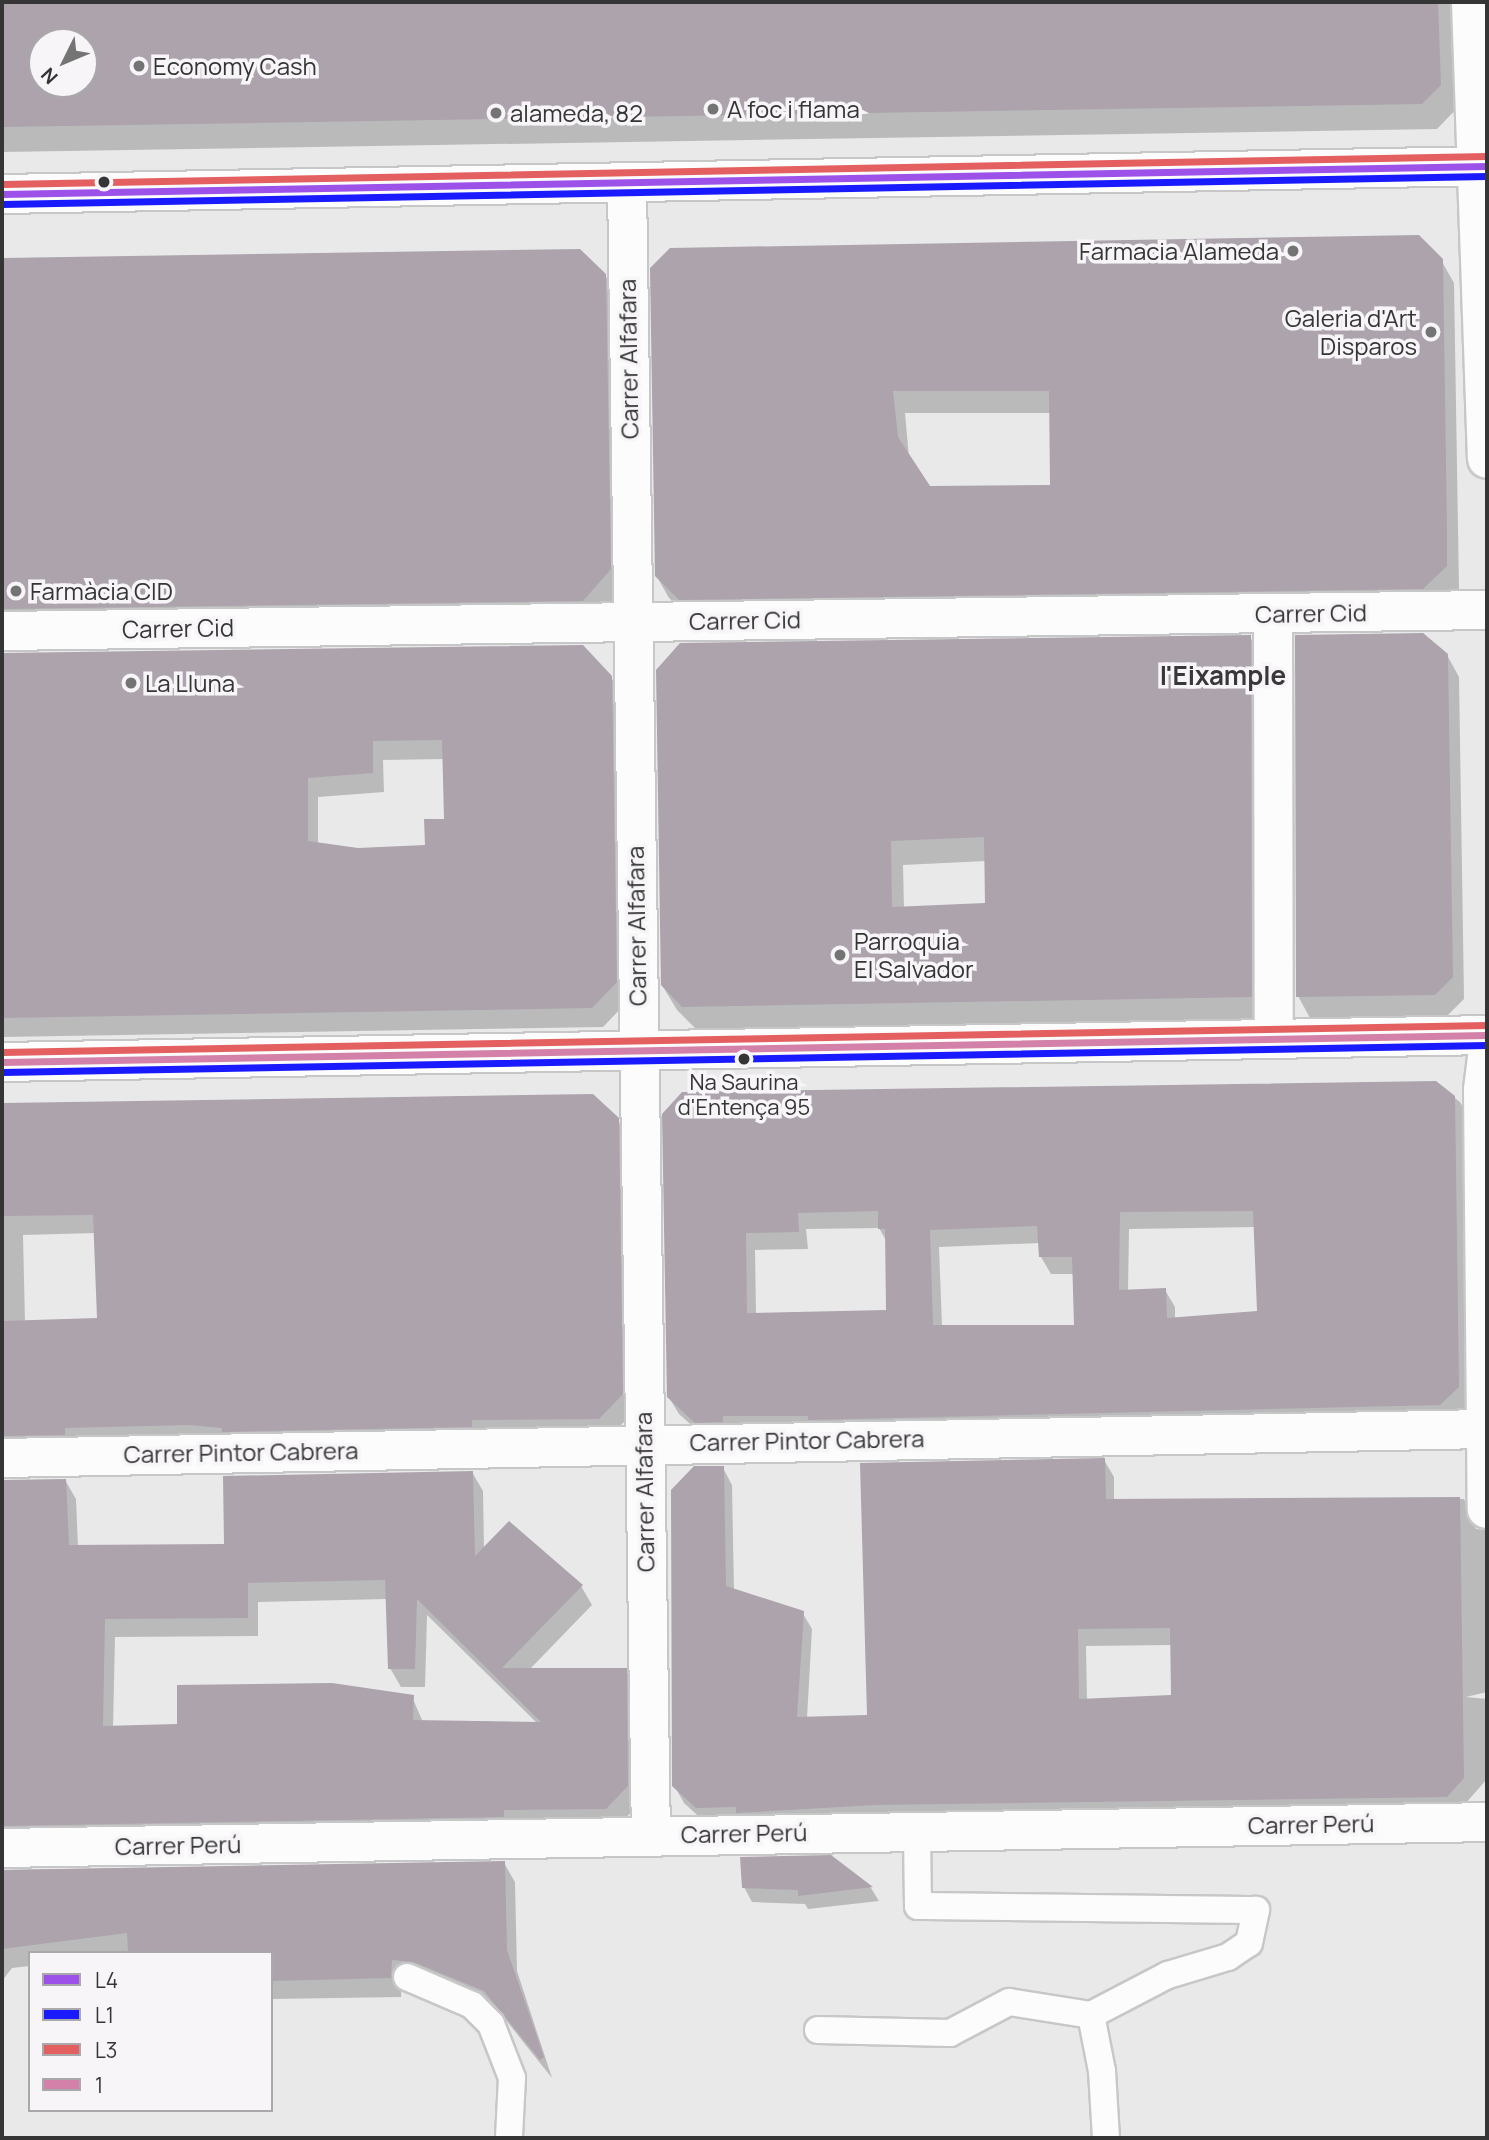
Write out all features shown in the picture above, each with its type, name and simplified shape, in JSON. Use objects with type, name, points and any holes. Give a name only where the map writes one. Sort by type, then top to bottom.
[{"type":"street","points":[[1471,2],[1482,166],[1487,459]]},
{"type":"street","points":[[2,194],[1482,166]]},
{"type":"street","name":"Carrer Alfafara","points":[[626,184],[651,1835]]},
{"type":"street","name":"Carrer Cid","points":[[2,631],[1487,610]]},
{"type":"street","points":[[1273,613],[1274,1036]]},
{"type":"street","points":[[2,1062],[638,1052],[1274,1036],[1487,1035]]},
{"type":"street","points":[[1487,1056],[1483,1090],[1487,1509]]},
{"type":"street","name":"Carrer Pintor Cabrera","points":[[2,1458],[643,1443],[1487,1429]]},
{"type":"street","name":"Carrer Perú","points":[[2,1848],[1487,1822]]},
{"type":"lane","points":[[818,2030],[950,2033],[1009,2003],[1091,2015],[1168,1975],[1228,1957],[1249,1942],[1256,1910],[918,1906],[917,1830]]},
{"type":"lane","points":[[407,1977],[472,2005],[491,2024],[512,2078],[509,2138]]},
{"type":"lane","points":[[1091,2015],[1102,2071],[1107,2138]]},
{"type":"building","points":[[2,2],[1438,2],[1441,85],[1422,104],[2,127]]},
{"type":"building","points":[[1419,235],[1443,259],[1447,566],[1423,589],[679,600],[655,576],[650,268],[670,248]],"holes":[[[893,391],[1049,391],[1050,485],[930,486],[898,437]]]},
{"type":"building","points":[[580,249],[606,274],[611,569],[583,601],[2,609],[2,258]]},
{"type":"building","points":[[1423,633],[1448,654],[1453,977],[1435,995],[1296,997],[1295,635]]},
{"type":"building","points":[[1251,635],[1252,997],[682,1007],[661,985],[656,670],[680,643]],"holes":[[[984,837],[985,903],[892,907],[891,841]]]},
{"type":"building","points":[[583,645],[612,676],[617,982],[592,1008],[2,1018],[2,653]],"holes":[[[442,740],[444,819],[424,819],[425,845],[358,848],[308,841],[308,778],[373,773],[373,741]]]},
{"type":"building","points":[[1436,1081],[1455,1096],[1459,1387],[1440,1405],[808,1420],[808,1416],[723,1416],[723,1422],[695,1423],[667,1397],[662,1114],[682,1092]],"holes":[[[878,1211],[878,1229],[885,1229],[886,1310],[747,1313],[746,1233],[799,1232],[798,1213]],[[1253,1211],[1257,1311],[1167,1318],[1166,1288],[1119,1290],[1120,1212]],[[1037,1226],[1039,1257],[1072,1257],[1074,1325],[933,1325],[930,1230]]]},
{"type":"building","points":[[593,1094],[619,1118],[623,1394],[599,1419],[472,1420],[472,1427],[222,1432],[222,1428],[188,1425],[65,1428],[65,1435],[2,1436],[2,1321],[97,1318],[93,1215],[2,1216],[2,1103]]},
{"type":"building","points":[[1105,1458],[1106,1499],[1460,1497],[1464,1778],[1447,1797],[875,1805],[736,1813],[736,1807],[696,1808],[672,1786],[671,1490],[694,1466],[724,1466],[726,1586],[804,1611],[797,1717],[867,1715],[860,1463]],"holes":[[[1170,1628],[1171,1695],[1079,1699],[1078,1629]]]},
{"type":"building","points":[[473,1471],[475,1556],[509,1521],[583,1585],[502,1668],[627,1668],[628,1786],[606,1809],[504,1810],[504,1817],[2,1826],[2,1480],[66,1479],[69,1545],[224,1544],[223,1476]],"holes":[[[385,1580],[388,1669],[415,1669],[417,1599],[541,1722],[413,1720],[414,1695],[332,1683],[177,1685],[177,1724],[103,1726],[105,1619],[248,1618],[248,1583]]]},
{"type":"building","points":[[831,1855],[873,1887],[798,1896],[798,1890],[742,1888],[740,1857]]},
{"type":"building","points":[[505,1861],[507,1950],[544,2057],[540,2060],[484,1991],[413,1962],[392,1960],[391,1978],[273,1981],[273,1951],[128,1951],[127,1933],[2,1949],[2,1870]]},
{"type":"transit line","name":"L3","points":[[2,184],[1487,156]]},
{"type":"transit line","name":"L4","points":[[2,194],[1487,166]]},
{"type":"transit line","name":"L1","points":[[2,204],[1487,176]]},
{"type":"transit line","name":"L3","points":[[2,1052],[1487,1025]]},
{"type":"transit line","name":"1","points":[[2,1062],[1487,1035]]},
{"type":"transit line","name":"L1","points":[[2,1072],[1487,1045]]},
{"type":"place","name":"Economy Cash","points":[[139,66]]},
{"type":"place","name":"A foc i flama","points":[[713,109]]},
{"type":"place","name":"alameda, 82","points":[[496,113]]},
{"type":"place","name":"Farmacia Alameda","points":[[1293,251]]},
{"type":"place","name":"Galeria d'Art Disparos","points":[[1431,332]]},
{"type":"place","name":"Farmàcia CID","points":[[16,591]]},
{"type":"place","name":"La Lluna","points":[[131,683]]},
{"type":"place","name":"Parroquia El Salvador","points":[[840,955]]},
{"type":"place","name":"Na Saurina d'Entença 95","points":[[744,1059]]},
{"type":"district","name":"l'Eixample","points":[[1223,676]]}]
